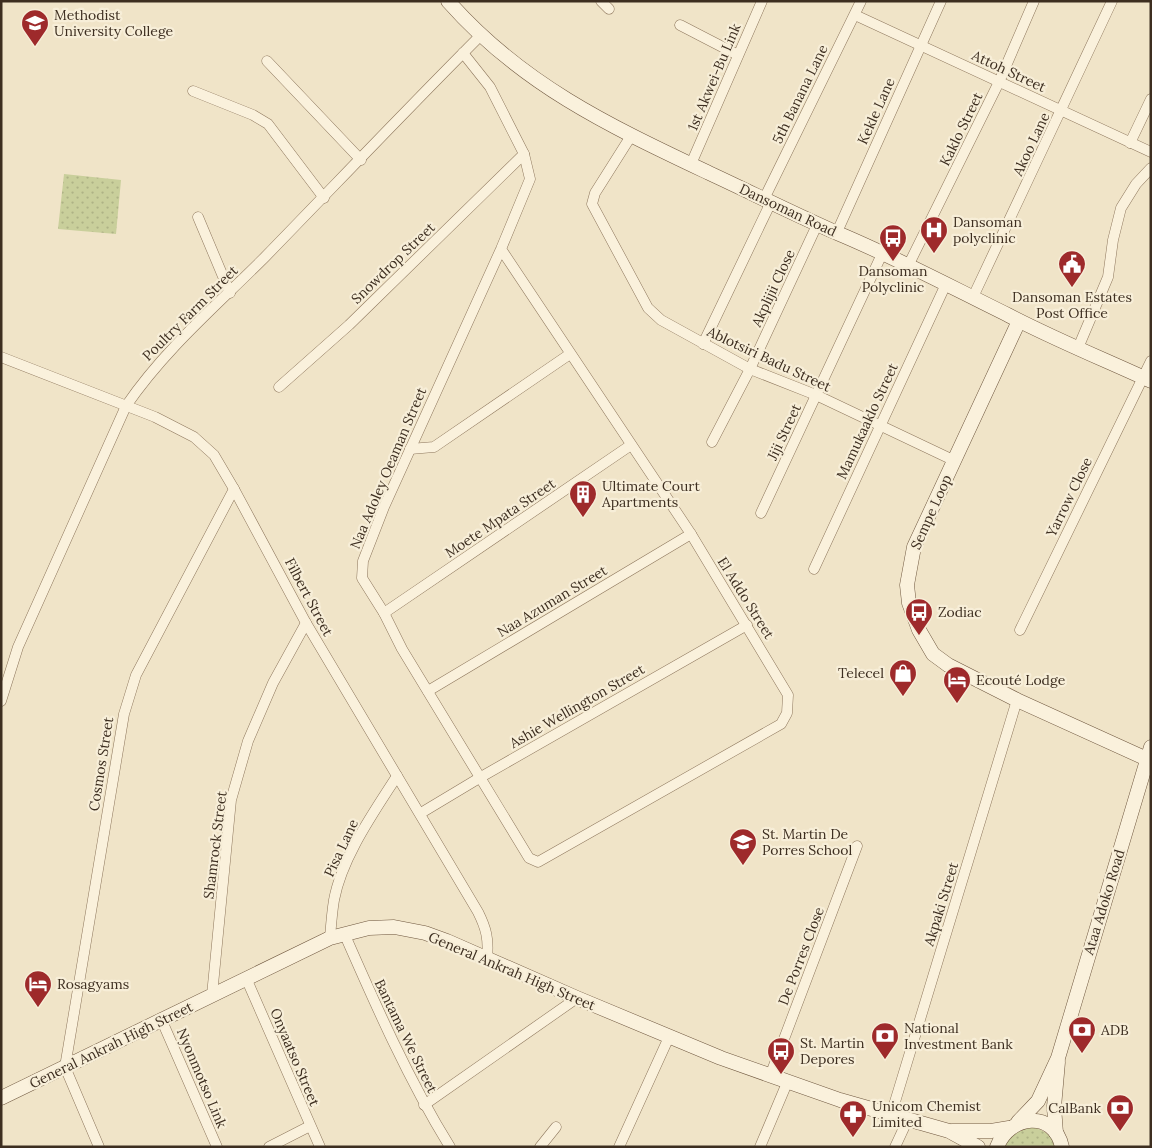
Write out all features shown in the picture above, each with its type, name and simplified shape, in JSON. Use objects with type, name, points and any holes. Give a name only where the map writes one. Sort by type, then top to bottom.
[{"type":"main road","name":"Dansoman Road","points":[[448,1],[481,35],[534,80],[556,95],[630,136],[768,200],[817,225],[837,232],[1020,321],[1147,379]]},
{"type":"main road","name":"Sempe Loop","points":[[1020,321],[953,460],[914,547],[907,585],[909,603],[919,630],[933,654],[948,665],[1016,700],[1149,756]]},
{"type":"main road","name":"Ataa Adoko Road","points":[[997,1147],[1001,1136],[1038,1101],[1058,1058],[1149,756]]},
{"type":"main road","name":"General Ankrah High Street","points":[[1,1098],[330,938],[344,933],[394,927],[448,941],[669,1037],[787,1083],[950,1131],[978,1147]]},
{"type":"main road","name":"Ataa Adoko Road","points":[[1058,1058],[1054,1107],[1061,1142]]},
{"type":"main road","name":"General Ankrah High Street","points":[[950,1131],[991,1131],[1013,1125],[1039,1122],[1061,1142]]},
{"type":"street","points":[[601,1],[610,8]]},
{"type":"street","name":"1st Akwei-Bu Link","points":[[691,164],[762,1]]},
{"type":"street","name":"5th Banana Lane","points":[[703,344],[861,1]]},
{"type":"street","name":"Kekle Lane","points":[[837,232],[920,45],[942,1]]},
{"type":"street","name":"Kaklo Street","points":[[908,266],[1000,82],[1034,1]]},
{"type":"street","name":"Akoo Lane","points":[[973,297],[1112,1]]},
{"type":"street","name":"Attoh Street","points":[[854,15],[1151,152]]},
{"type":"street","points":[[680,25],[738,54]]},
{"type":"street","name":"Poultry Farm Street","points":[[1,701],[18,647],[126,406],[166,354],[324,198],[481,35]]},
{"type":"street","name":"Naa Adoley Oeaman Street","points":[[463,53],[490,88],[524,154],[529,171],[528,188],[384,507],[363,561],[362,578],[384,613],[428,692],[529,858]]},
{"type":"street","points":[[268,61],[361,160]]},
{"type":"street","points":[[193,91],[253,114],[268,124],[324,198]]},
{"type":"street","points":[[1130,142],[1151,99]]},
{"type":"street","name":"Ablotsiri Badu Street","points":[[630,136],[595,193],[592,204],[648,308],[660,320],[750,368],[816,395],[878,427],[953,460]]},
{"type":"street","name":"Snowdrop Street","points":[[279,387],[349,325],[524,154]]},
{"type":"street","points":[[1078,348],[1108,277],[1113,240],[1121,208],[1136,184],[1151,168]]},
{"type":"street","points":[[198,217],[230,292]]},
{"type":"street","name":"Akplijii Close","points":[[712,442],[750,368],[817,225]]},
{"type":"street","name":"El Addo Street","points":[[501,249],[691,534],[748,625],[788,694],[787,713],[781,724],[622,813],[545,860],[538,862],[529,858]]},
{"type":"street","name":"Jiji Street","points":[[760,512],[882,254]]},
{"type":"street","name":"Mamukaaklo Street","points":[[814,569],[878,427],[946,284]]},
{"type":"street","points":[[410,449],[434,447],[570,354]]},
{"type":"street","name":"Filbert Street","points":[[1,357],[126,406],[194,437],[214,455],[306,623],[421,813],[486,926],[489,940],[487,958]]},
{"type":"street","name":"Yarrow Close","points":[[1020,630],[1147,379],[1151,361]]},
{"type":"street","name":"Moete Mpata Street","points":[[384,613],[631,445]]},
{"type":"street","name":"Cosmos Street","points":[[65,1068],[124,714],[136,675],[234,489]]},
{"type":"street","name":"Naa Azuman Street","points":[[428,692],[691,534]]},
{"type":"street","name":"Shamrock Street","points":[[212,996],[232,800],[248,741],[273,683],[306,623]]},
{"type":"street","name":"Ashie Wellington Street","points":[[421,813],[748,625]]},
{"type":"street","name":"Akpaki Street","points":[[891,1115],[1016,700]]},
{"type":"street","name":"Pisa Lane","points":[[330,938],[334,898],[344,871],[365,826],[397,776]]},
{"type":"street","name":"De Porres Close","points":[[770,1076],[857,846]]},
{"type":"street","name":"Bantama We Street","points":[[344,933],[386,1030],[424,1105],[450,1147]]},
{"type":"street","name":"Onyaatso Street","points":[[246,978],[320,1147]]},
{"type":"street","points":[[424,1105],[577,998]]},
{"type":"street","name":"Nyonmotso Link","points":[[162,1020],[217,1147]]},
{"type":"street","points":[[619,1147],[669,1037]]},
{"type":"street","points":[[65,1068],[99,1147]]},
{"type":"street","points":[[760,1147],[787,1083]]},
{"type":"street","points":[[896,1147],[908,1119]]},
{"type":"street","points":[[269,1147],[310,1126]]},
{"type":"street","points":[[540,1147],[556,1127]]},
{"type":"green space","points":[[64,174],[121,180],[116,234],[58,229]]},
{"type":"green space","points":[[1027,1127],[1045,1132],[1057,1147],[1003,1147],[1010,1135]]},
{"type":"place","name":"Methodist University College","points":[[35,47]]},
{"type":"place","name":"Dansoman polyclinic","points":[[934,254]]},
{"type":"place","name":"Dansoman Polyclinic","points":[[893,262]]},
{"type":"place","name":"Dansoman Estates Post Office","points":[[1072,288]]},
{"type":"place","name":"Ultimate Court Apartments","points":[[583,518]]},
{"type":"place","name":"Zodiac","points":[[919,636]]},
{"type":"place","name":"Telecel","points":[[903,697]]},
{"type":"place","name":"Ecouté Lodge","points":[[957,704]]},
{"type":"place","name":"St. Martin De Porres School","points":[[743,866]]},
{"type":"place","name":"Rosagyams","points":[[38,1008]]},
{"type":"place","name":"ADB","points":[[1082,1054]]},
{"type":"place","name":"National Investment Bank","points":[[885,1060]]},
{"type":"place","name":"St. Martin Depores","points":[[781,1075]]},
{"type":"place","name":"CalBank","points":[[1120,1132]]},
{"type":"place","name":"Unicom Chemist Limited","points":[[853,1138]]}]
